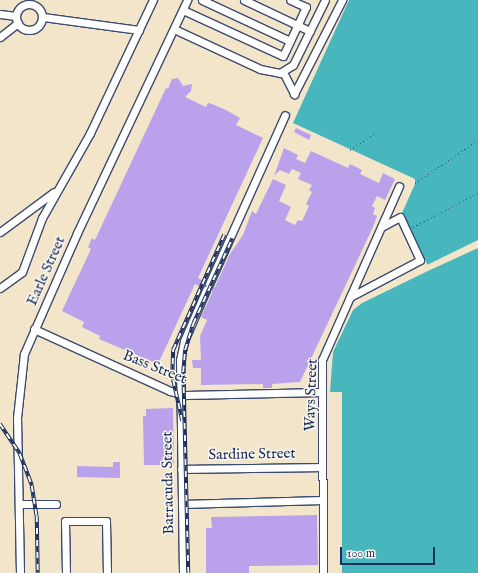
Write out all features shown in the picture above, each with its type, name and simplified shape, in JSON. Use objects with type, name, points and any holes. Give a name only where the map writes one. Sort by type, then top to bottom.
[{"type":"street","points":[[0,288],[22,272],[42,218],[90,133],[153,0]]},
{"type":"street","name":"Earle Street","points":[[20,573],[20,504],[17,418],[24,354],[34,329],[187,0]]},
{"type":"street","points":[[202,0],[290,41]]},
{"type":"street","points":[[244,0],[310,31]]},
{"type":"street","points":[[182,10],[283,56],[306,7],[290,0]]},
{"type":"street","points":[[174,29],[260,69],[271,73],[283,72],[293,65],[325,0]]},
{"type":"street","points":[[283,72],[294,94],[342,0]]},
{"type":"street","points":[[0,14],[17,20],[23,28],[31,30],[40,24],[43,17],[38,7],[28,2],[21,6],[17,20],[0,36]]},
{"type":"street","points":[[43,17],[139,30]]},
{"type":"street","name":"Barracuda Street","points":[[183,573],[180,360],[184,341],[285,115]]},
{"type":"street","name":"Ways Street","points":[[323,573],[322,360],[399,186]]},
{"type":"street","points":[[0,232],[57,190]]},
{"type":"street","points":[[350,297],[420,260],[400,217],[381,227]]},
{"type":"street","name":"Bass Street","points":[[34,329],[180,393],[322,392]]},
{"type":"street","name":"Sardine Street","points":[[181,469],[322,467]]},
{"type":"street","points":[[182,504],[323,500]]},
{"type":"street","points":[[20,504],[56,504]]},
{"type":"street","points":[[66,573],[65,521],[106,521],[107,573]]},
{"type":"path","points":[[350,150],[376,132]]},
{"type":"path","points":[[415,182],[478,140]]},
{"type":"path","points":[[410,228],[478,193]]},
{"type":"water","points":[[349,0],[478,0],[478,573],[342,573],[342,392],[330,392],[333,352],[353,310],[362,303],[430,270],[402,213],[415,184],[415,179],[293,123]]},
{"type":"pier","points":[[478,240],[478,248],[430,270],[427,265]]},
{"type":"building","points":[[178,78],[183,86],[192,84],[191,91],[185,97],[206,107],[208,103],[226,110],[240,118],[236,125],[263,138],[198,278],[205,282],[204,285],[202,288],[195,284],[158,364],[99,339],[100,336],[82,327],[84,322],[62,311],[91,249],[88,247],[92,238],[95,240],[166,88],[168,89],[172,79]]},
{"type":"building","points":[[296,128],[311,135],[309,140],[294,132]]},
{"type":"building","points":[[284,148],[298,155],[296,159],[305,163],[311,151],[348,168],[350,164],[362,170],[360,174],[379,183],[383,173],[395,179],[385,200],[377,196],[372,206],[375,208],[373,214],[377,216],[373,227],[300,382],[272,384],[272,388],[263,388],[263,384],[201,385],[201,368],[193,368],[192,360],[201,360],[200,336],[207,320],[201,317],[212,293],[211,289],[215,287],[230,254],[243,235],[252,211],[256,214],[273,179],[286,185],[279,201],[291,207],[285,220],[295,225],[298,220],[302,221],[309,206],[306,204],[312,192],[309,190],[312,185],[298,179],[301,173],[292,169],[289,174],[280,170],[274,176]]},
{"type":"building","points":[[173,408],[174,465],[144,465],[143,416],[146,416],[146,409]]},
{"type":"building","points":[[113,462],[120,462],[120,478],[77,477],[77,466],[113,467]]},
{"type":"building","points":[[317,515],[318,565],[249,566],[249,573],[206,573],[206,528],[212,528],[211,517]]},
{"type":"railway","points":[[182,421],[172,376],[173,350],[224,235]]},
{"type":"railway","points":[[188,573],[183,372],[185,350],[193,324],[232,239]]},
{"type":"railway","points":[[0,424],[20,454],[32,486],[37,516],[38,573]]}]
